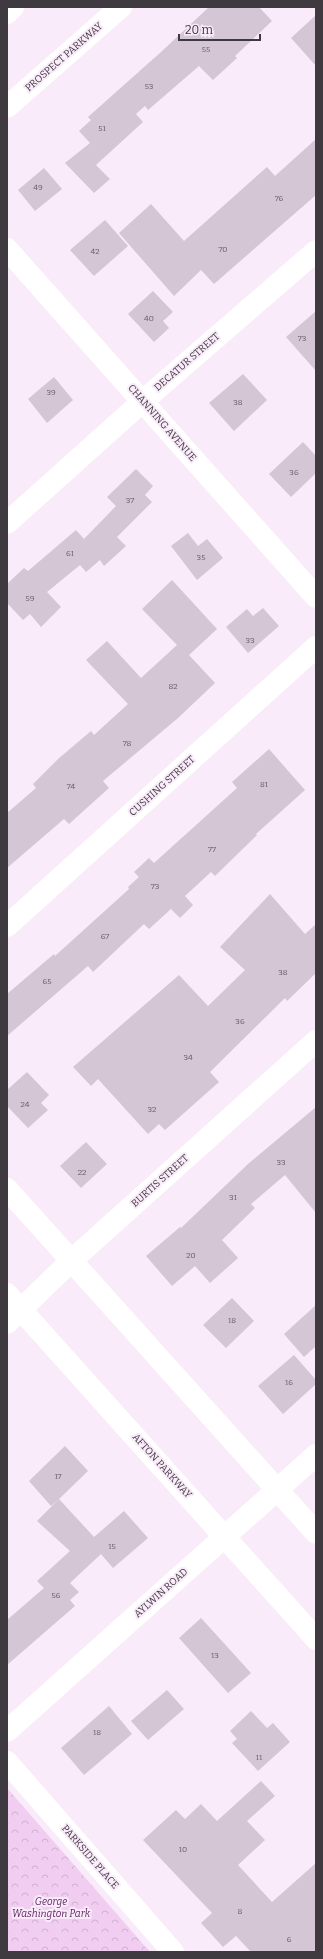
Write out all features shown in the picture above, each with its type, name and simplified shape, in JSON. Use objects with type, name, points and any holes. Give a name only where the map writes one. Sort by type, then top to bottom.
[{"type":"street","points":[[7,13],[13,7]]},
{"type":"street","name":"PROSPECT PARKWAY","points":[[7,107],[121,7]]},
{"type":"street","name":"CHANNING AVENUE","points":[[7,249],[316,597]]},
{"type":"street","name":"DECATUR STREET","points":[[7,523],[142,400],[316,251]]},
{"type":"street","name":"CUSHING STREET","points":[[7,926],[316,647]]},
{"type":"street","name":"BURTIS STREET","points":[[14,1316],[72,1261],[316,1041]]},
{"type":"street","points":[[7,1189],[316,1533]]},
{"type":"street","name":"AFTON PARKWAY","points":[[7,1294],[14,1316],[225,1536],[316,1639]]},
{"type":"street","name":"AYLWIN ROAD","points":[[7,1731],[316,1455]]},
{"type":"street","name":"PARKSIDE PLACE","points":[[7,1762],[173,1952]]},
{"type":"green space","name":"George Washington Park","points":[[7,1788],[150,1952],[7,1952]]},
{"type":"building","points":[[209,7],[259,7],[272,21],[235,56],[237,58],[213,80],[199,66],[148,110],[145,106],[136,114],[143,122],[96,165],[110,179],[94,193],[65,163],[90,143],[79,131],[91,120],[88,117]]},
{"type":"building","points":[[316,15],[316,66],[291,38]]},
{"type":"building","points":[[316,139],[316,195],[214,284],[201,270],[174,296],[119,233],[151,204],[184,241],[267,167],[275,176]]},
{"type":"building","points":[[44,168],[62,189],[35,211],[18,190]]},
{"type":"building","points":[[105,220],[128,246],[94,276],[70,250]]},
{"type":"building","points":[[153,291],[173,312],[163,321],[169,328],[154,342],[128,314]]},
{"type":"building","points":[[316,311],[316,371],[286,337]]},
{"type":"building","points":[[243,374],[267,400],[234,431],[209,403]]},
{"type":"building","points":[[54,377],[73,400],[47,423],[28,399]]},
{"type":"building","points":[[303,442],[316,456],[316,473],[291,497],[269,474]]},
{"type":"building","points":[[136,469],[153,486],[145,495],[152,502],[117,537],[126,546],[104,566],[100,560],[86,572],[80,565],[47,592],[61,607],[41,627],[30,614],[23,620],[7,603],[7,584],[24,568],[28,571],[76,530],[84,539],[116,506],[107,497]]},
{"type":"building","points":[[188,533],[198,546],[207,539],[223,558],[197,580],[171,546]]},
{"type":"building","points":[[172,580],[217,629],[189,655],[215,683],[178,718],[103,781],[109,788],[69,824],[64,819],[7,868],[7,813],[36,788],[33,784],[58,759],[91,731],[94,735],[128,704],[86,660],[107,641],[141,678],[177,645],[142,609]]},
{"type":"building","points":[[263,608],[279,626],[248,653],[226,627],[247,609],[253,616]]},
{"type":"building","points":[[269,749],[305,790],[256,834],[257,835],[215,876],[211,872],[185,896],[193,905],[180,918],[171,909],[149,929],[144,924],[93,972],[88,966],[7,1036],[7,994],[54,954],[55,956],[129,889],[128,887],[139,877],[134,872],[149,858],[154,863],[237,788],[232,782]]},
{"type":"building","points":[[270,894],[305,934],[316,924],[316,973],[287,1001],[285,998],[210,1072],[219,1082],[165,1130],[159,1124],[148,1134],[98,1079],[91,1086],[73,1067],[179,975],[208,1006],[245,970],[220,947]]},
{"type":"building","points":[[27,1072],[49,1095],[41,1103],[48,1110],[28,1128],[7,1106],[7,1090]]},
{"type":"building","points":[[316,1107],[316,1213],[285,1175],[251,1204],[255,1208],[222,1240],[238,1258],[210,1283],[195,1266],[172,1286],[146,1256],[180,1227],[181,1228],[248,1164]]},
{"type":"building","points":[[86,1142],[107,1164],[81,1188],[60,1166]]},
{"type":"building","points":[[232,1298],[254,1321],[226,1348],[203,1325]]},
{"type":"building","points":[[316,1305],[316,1346],[304,1357],[284,1334]]},
{"type":"building","points":[[294,1355],[316,1380],[316,1384],[283,1414],[258,1386]]},
{"type":"building","points":[[65,1446],[88,1471],[51,1506],[29,1481]]},
{"type":"building","points":[[59,1499],[94,1537],[124,1511],[148,1538],[113,1568],[101,1554],[70,1583],[79,1592],[70,1600],[75,1606],[7,1665],[7,1620],[44,1588],[37,1581],[70,1551],[37,1521]]},
{"type":"building","points":[[201,1618],[251,1673],[228,1693],[179,1638]]},
{"type":"building","points":[[167,1690],[184,1709],[148,1740],[131,1721]]},
{"type":"building","points":[[109,1706],[132,1734],[84,1775],[61,1748]]},
{"type":"building","points":[[251,1711],[267,1728],[273,1723],[290,1742],[258,1771],[232,1743],[237,1739],[230,1731]]},
{"type":"building","points":[[261,1781],[275,1796],[247,1821],[265,1840],[238,1865],[272,1902],[316,1863],[316,1952],[251,1952],[236,1936],[223,1947],[201,1923],[212,1913],[143,1840],[176,1810],[185,1819],[201,1804],[217,1821]]}]
